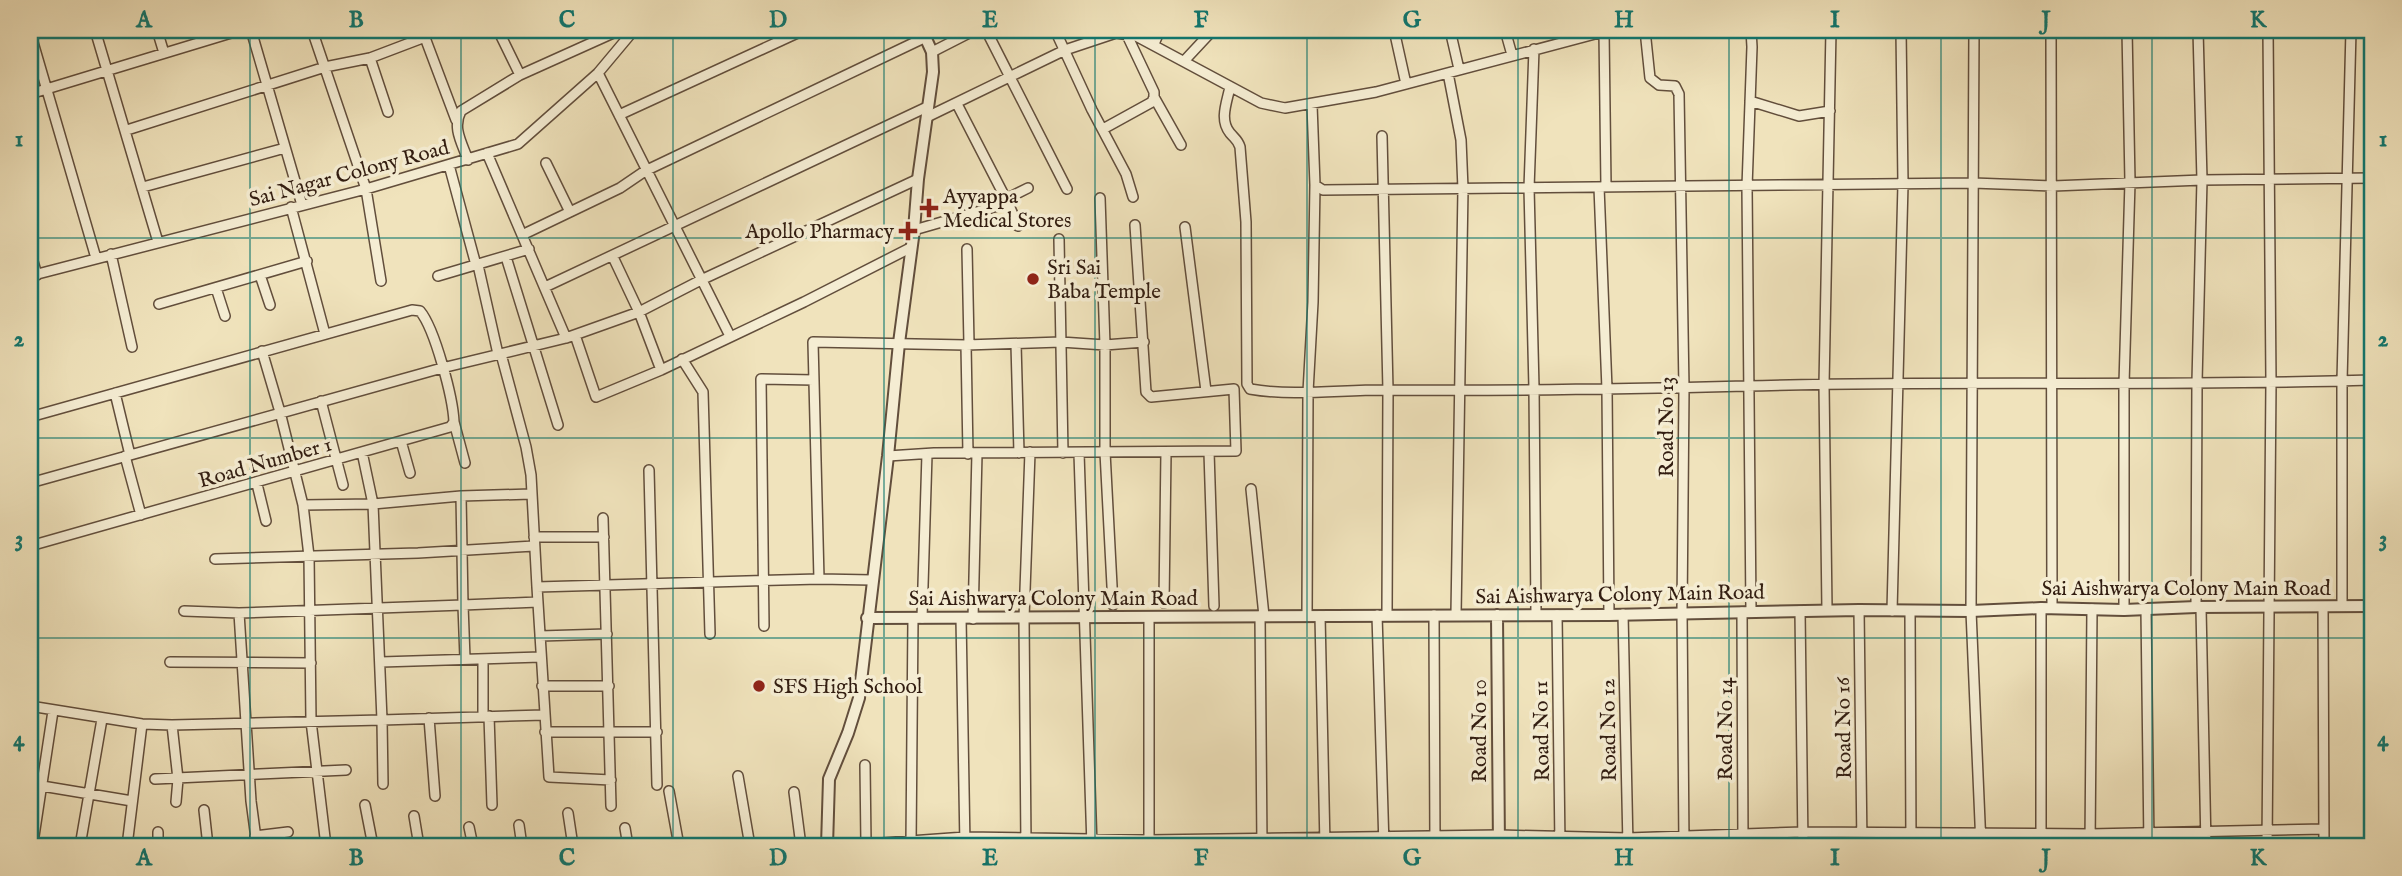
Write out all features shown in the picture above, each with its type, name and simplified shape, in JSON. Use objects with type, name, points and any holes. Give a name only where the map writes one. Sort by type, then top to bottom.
[{"type":"street","points":[[95,30],[127,130],[158,242]]},
{"type":"street","points":[[157,30],[164,53]]},
{"type":"street","points":[[30,94],[241,30]]},
{"type":"street","points":[[251,30],[302,205]]},
{"type":"street","points":[[312,30],[366,189],[381,281]]},
{"type":"street","points":[[498,30],[520,75]]},
{"type":"street","points":[[456,120],[461,111],[520,75],[620,30]]},
{"type":"street","name":"Sai Nagar Colony Road","points":[[33,276],[366,189],[518,144],[598,74],[634,30]]},
{"type":"street","points":[[619,115],[804,30]]},
{"type":"street","points":[[932,52],[975,30]]},
{"type":"street","points":[[986,30],[1067,189]]},
{"type":"street","points":[[1055,30],[1126,174],[1133,197]]},
{"type":"street","points":[[1154,44],[1160,30]]},
{"type":"street","points":[[1185,60],[1213,30]]},
{"type":"street","points":[[1394,30],[1406,84]]},
{"type":"street","points":[[1450,30],[1459,69]]},
{"type":"street","points":[[1505,30],[1512,55]]},
{"type":"street","points":[[1559,30],[1562,41]]},
{"type":"street","points":[[545,287],[674,225],[927,112],[957,104],[1065,50],[1102,36],[1126,33],[1154,44],[1261,103],[1285,108],[1311,105],[1406,84],[1607,30],[1603,187],[1609,615]]},
{"type":"street","name":"Road No 13","points":[[1645,30],[1650,78],[1659,85],[1675,86],[1678,89],[1684,388],[1684,846]]},
{"type":"street","name":"Road No 14","points":[[1743,846],[1751,30]]},
{"type":"street","points":[[1827,610],[1825,385],[1831,30]]},
{"type":"street","points":[[1892,611],[1903,184],[1901,30]]},
{"type":"street","points":[[1974,30],[1972,611],[1982,846]]},
{"type":"street","points":[[2041,846],[2053,382],[2051,30]]},
{"type":"street","points":[[2124,610],[2124,384],[2130,182],[2127,30]]},
{"type":"street","points":[[2198,30],[2202,180],[2197,382],[2199,607],[2206,846]]},
{"type":"street","points":[[2267,846],[2271,382],[2268,30]]},
{"type":"street","points":[[2342,606],[2342,381],[2351,30]]},
{"type":"street","points":[[30,32],[96,258]]},
{"type":"street","points":[[127,130],[267,84],[325,67],[370,58],[420,39],[424,33]]},
{"type":"street","points":[[424,33],[468,160]]},
{"type":"street","points":[[1126,33],[1154,97],[1181,145]]},
{"type":"street","points":[[522,235],[620,188],[645,171],[924,34],[932,52],[933,72],[918,179],[888,456],[859,698],[829,779],[827,846]]},
{"type":"street","points":[[1534,49],[1529,188],[1536,614]]},
{"type":"street","points":[[370,58],[388,112]]},
{"type":"street","points":[[1448,73],[1461,139],[1463,189],[1456,614]]},
{"type":"street","points":[[598,74],[730,336]]},
{"type":"street","points":[[1230,87],[1224,114],[1225,124],[1240,147],[1246,222],[1247,384],[1250,389],[1461,391],[1534,388],[2372,380]]},
{"type":"street","points":[[1103,129],[1152,102],[1154,97]]},
{"type":"street","points":[[1750,101],[1799,116],[1830,111]]},
{"type":"street","points":[[957,104],[1018,226]]},
{"type":"street","points":[[1307,616],[1308,391],[1315,186],[1311,105]]},
{"type":"street","points":[[1382,136],[1388,390],[1382,615],[1384,846]]},
{"type":"street","points":[[143,187],[285,148]]},
{"type":"street","points":[[487,153],[596,397],[661,370],[910,248]]},
{"type":"street","points":[[546,163],[570,212]]},
{"type":"street","points":[[449,165],[526,447],[549,777],[611,780]]},
{"type":"street","points":[[1315,186],[1322,190],[1973,183],[2053,186],[2202,180],[2372,178]]},
{"type":"street","points":[[30,483],[280,412],[571,336],[639,312],[701,280],[918,179]]},
{"type":"street","points":[[914,230],[1007,201],[1028,188]]},
{"type":"street","points":[[1100,198],[1105,345],[1105,452],[1113,605]]},
{"type":"street","points":[[291,207],[326,334]]},
{"type":"street","points":[[888,456],[1236,451],[1234,389],[1147,396],[1135,225]]},
{"type":"street","points":[[1185,227],[1206,391]]},
{"type":"street","points":[[1059,239],[1063,453]]},
{"type":"street","points":[[438,276],[529,249]]},
{"type":"street","points":[[967,249],[973,454],[973,619]]},
{"type":"street","points":[[30,251],[33,276]]},
{"type":"street","points":[[111,254],[131,347]]},
{"type":"street","points":[[506,257],[558,425]]},
{"type":"street","points":[[612,257],[639,312],[661,370]]},
{"type":"street","points":[[159,304],[307,261]]},
{"type":"street","points":[[260,275],[270,305]]},
{"type":"street","points":[[216,288],[225,316]]},
{"type":"street","points":[[30,417],[412,310],[420,311],[427,319],[465,463]]},
{"type":"street","points":[[818,579],[813,342],[968,345],[1061,342],[1105,345],[1144,342]]},
{"type":"street","points":[[1016,344],[1019,453]]},
{"type":"street","points":[[262,351],[303,505],[309,556],[311,721],[326,846]]},
{"type":"street","points":[[682,359],[703,392],[710,634]]},
{"type":"street","points":[[764,626],[761,379],[814,380]]},
{"type":"street","points":[[115,393],[141,515]]},
{"type":"street","points":[[321,401],[343,485]]},
{"type":"street","name":"Road Number 1","points":[[30,546],[257,484],[450,427],[454,422]]},
{"type":"street","points":[[401,441],[410,473]]},
{"type":"street","points":[[362,452],[373,503],[381,662],[383,784]]},
{"type":"street","points":[[1026,842],[1024,618],[1030,452]]},
{"type":"street","points":[[1164,603],[1166,452]]},
{"type":"street","points":[[1209,452],[1214,606]]},
{"type":"street","points":[[1079,453],[1092,842]]},
{"type":"street","points":[[911,843],[917,618],[927,454]]},
{"type":"street","points":[[649,470],[657,785]]},
{"type":"street","points":[[257,484],[267,521]]},
{"type":"street","points":[[1251,489],[1262,616],[1262,842]]},
{"type":"street","points":[[303,505],[531,494]]},
{"type":"street","points":[[461,496],[465,659]]},
{"type":"street","points":[[603,518],[611,806]]},
{"type":"street","points":[[215,559],[375,555],[604,537]]},
{"type":"street","points":[[537,587],[818,579],[872,580]]},
{"type":"street","points":[[184,611],[239,613],[538,602]]},
{"type":"street","name":"Sai Aishwarya Colony Main Road","points":[[867,618],[1609,615],[1827,610],[2124,610],[2372,606]]},
{"type":"street","points":[[2323,607],[2324,846]]},
{"type":"street","points":[[2090,846],[2092,609]]},
{"type":"street","points":[[2146,609],[2149,846]]},
{"type":"street","name":"Road No 16","points":[[1859,610],[1862,846]]},
{"type":"street","points":[[1800,611],[1803,846]]},
{"type":"street","points":[[1910,611],[1910,846]]},
{"type":"street","points":[[239,613],[249,775],[257,846]]},
{"type":"street","name":"Road No 12","points":[[1623,614],[1628,842]]},
{"type":"street","points":[[1434,615],[1435,841]]},
{"type":"street","name":"Road No 10","points":[[1497,615],[1499,841]]},
{"type":"street","name":"Road No 11","points":[[1557,615],[1560,846]]},
{"type":"street","points":[[1320,616],[1325,842]]},
{"type":"street","points":[[1149,617],[1149,843]]},
{"type":"street","points":[[961,618],[965,842]]},
{"type":"street","points":[[540,636],[607,634]]},
{"type":"street","points":[[381,662],[541,657]]},
{"type":"street","points":[[482,659],[492,805]]},
{"type":"street","points":[[170,662],[311,663]]},
{"type":"street","points":[[542,686],[609,686]]},
{"type":"street","points":[[30,706],[102,719],[172,725],[544,715]]},
{"type":"street","points":[[33,836],[43,787],[53,710]]},
{"type":"street","points":[[429,718],[435,796]]},
{"type":"street","points":[[80,846],[102,719]]},
{"type":"street","points":[[127,846],[142,724]]},
{"type":"street","points":[[172,725],[178,779],[176,802]]},
{"type":"street","points":[[545,732],[657,732]]},
{"type":"street","points":[[865,765],[866,844]]},
{"type":"street","points":[[155,779],[346,770]]},
{"type":"street","points":[[738,776],[750,846]]},
{"type":"street","points":[[30,784],[132,801]]},
{"type":"street","points":[[669,791],[678,846]]},
{"type":"street","points":[[794,792],[801,846]]},
{"type":"street","points":[[365,805],[373,846]]},
{"type":"street","points":[[204,810],[208,846]]},
{"type":"street","points":[[568,813],[573,846]]},
{"type":"street","points":[[414,816],[419,846]]},
{"type":"street","points":[[519,825],[522,846]]},
{"type":"street","points":[[469,827],[473,846]]},
{"type":"street","points":[[625,828],[628,846]]},
{"type":"street","points":[[841,846],[965,842],[1325,842],[1384,836],[1435,841],[1499,841],[1559,836],[1628,842],[1685,835],[1743,833],[2090,834],[2324,829]]},
{"type":"street","points":[[158,832],[158,846]]},
{"type":"street","points":[[255,836],[288,832]]},
{"type":"place","name":"Ayyappa Medical Stores","points":[[929,208]]},
{"type":"place","name":"Apollo Pharmacy","points":[[908,231]]},
{"type":"place","name":"Sri Sai Baba Temple","points":[[1033,279]]},
{"type":"place","name":"SFS High School","points":[[759,686]]}]
